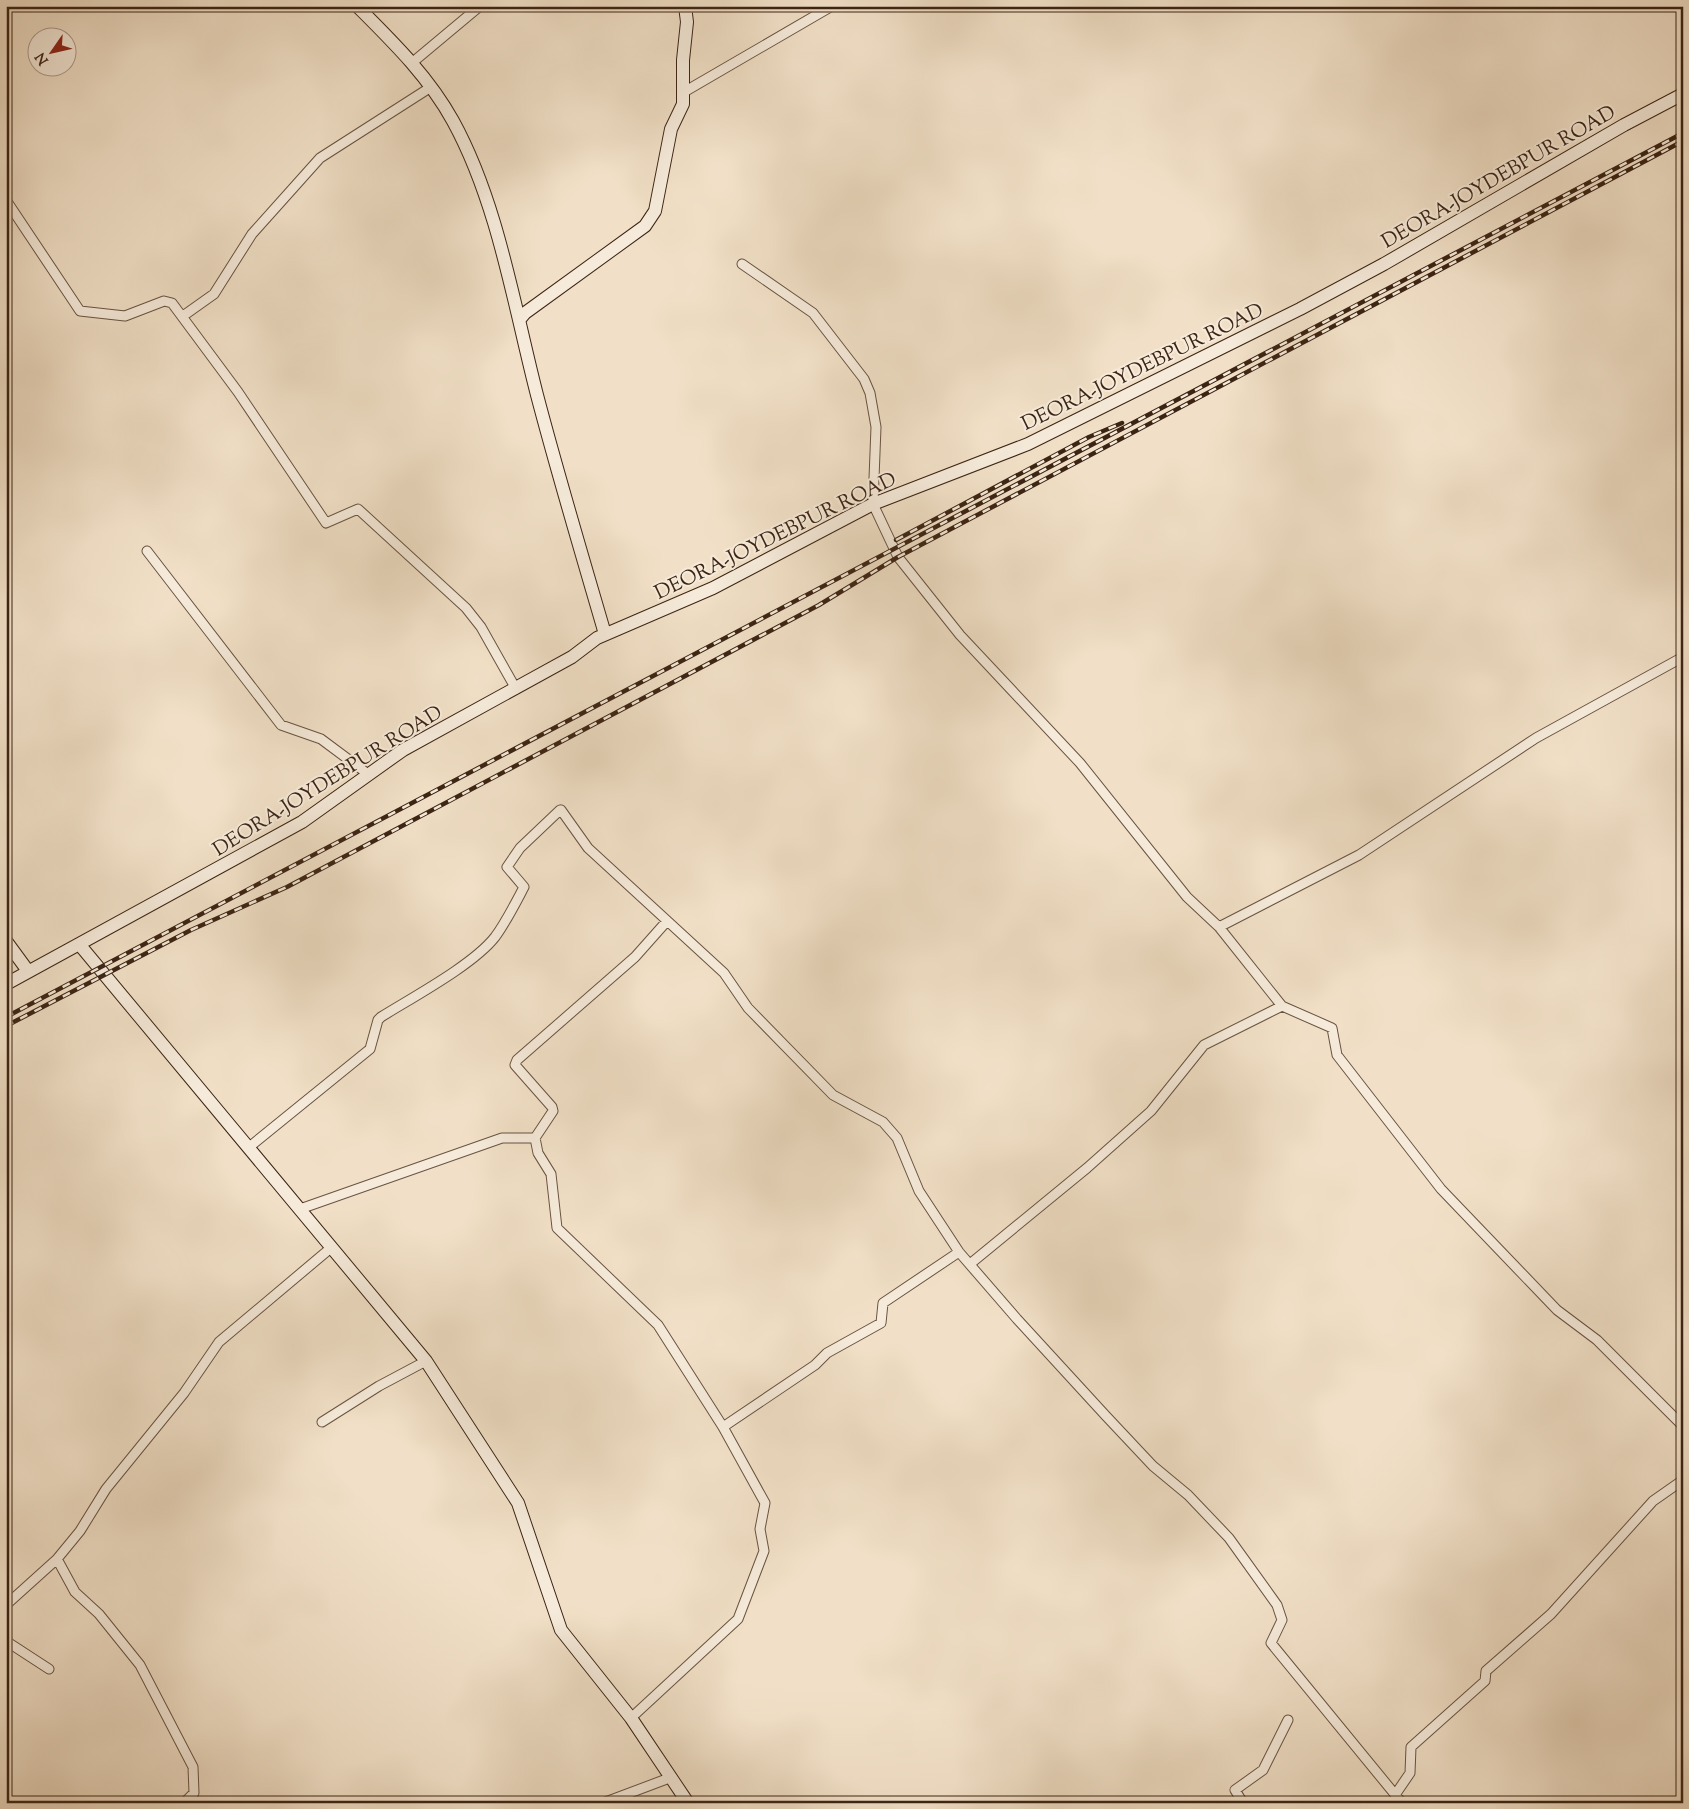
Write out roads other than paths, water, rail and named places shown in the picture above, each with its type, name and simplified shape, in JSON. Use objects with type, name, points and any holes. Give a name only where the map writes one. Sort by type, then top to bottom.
[{"type":"street","points":[[357,6],[413,62],[453,121],[469,154],[503,256],[520,319],[537,395],[605,634]]},
{"type":"street","points":[[413,62],[480,6]]},
{"type":"street","points":[[520,319],[525,313],[650,222],[659,196],[671,129],[683,104],[685,6]]},
{"type":"street","points":[[684,92],[832,6]]},
{"type":"street","points":[[183,316],[214,294],[252,234],[320,158],[431,87]]},
{"type":"street","name":"DEORA-JOYDEBPUR ROAD","points":[[6,984],[200,880],[302,822],[403,750],[572,658],[605,634],[713,588],[873,504],[1028,444],[1300,309],[1384,264],[1572,154],[1683,94]]},
{"type":"street","points":[[6,200],[80,311],[125,316],[169,301],[183,316],[238,392],[326,523],[358,509],[466,608],[482,627],[516,689]]},
{"type":"street","points":[[742,264],[813,313],[864,379],[870,392],[876,427],[873,504],[898,557],[960,635],[1080,762],[1187,897],[1219,927],[1282,1006],[1332,1028],[1337,1055],[1441,1189],[1557,1310],[1597,1340],[1683,1426]]},
{"type":"street","points":[[147,551],[281,725],[321,739],[368,774]]},
{"type":"street","points":[[1219,927],[1359,854],[1536,738],[1683,657]]},
{"type":"street","points":[[248,1148],[370,1049],[378,1020],[475,956],[491,941],[524,887],[507,867],[520,848],[561,810],[588,848],[724,973],[748,1008],[833,1095],[883,1122],[897,1138],[919,1191],[959,1252],[1024,1326],[1153,1466],[1188,1495],[1229,1538],[1277,1605],[1282,1620],[1271,1643],[1402,1803]]},
{"type":"street","points":[[631,1718],[737,1621],[764,1551],[760,1529],[765,1503],[723,1427],[658,1325],[557,1228],[551,1174],[538,1153],[535,1138],[553,1110],[516,1068],[517,1060],[635,957],[667,921]]},
{"type":"street","points":[[6,941],[28,971]]},
{"type":"street","points":[[79,944],[426,1361],[518,1503],[560,1630],[631,1718],[688,1803]]},
{"type":"street","points":[[970,1264],[1151,1111],[1204,1045],[1282,1006]]},
{"type":"street","points":[[300,1209],[502,1138],[535,1138]]},
{"type":"street","points":[[6,1605],[57,1559],[80,1531],[106,1489],[184,1393],[221,1340],[332,1247]]},
{"type":"street","points":[[723,1427],[815,1365],[827,1353],[880,1323],[883,1303],[959,1252]]},
{"type":"street","points":[[322,1422],[379,1386],[426,1361]]},
{"type":"street","points":[[1395,1795],[1410,1773],[1411,1747],[1484,1681],[1486,1671],[1551,1614],[1654,1500],[1683,1480]]},
{"type":"street","points":[[57,1559],[75,1592],[99,1614],[140,1665],[166,1712],[194,1769],[194,1792],[184,1803]]},
{"type":"street","points":[[6,1641],[49,1669]]},
{"type":"street","points":[[1243,1803],[1235,1790],[1264,1770],[1288,1720]]},
{"type":"street","points":[[603,1803],[672,1777]]},
{"type":"railway","points":[[6,1017],[1683,133]]},
{"type":"railway","points":[[6,1026],[191,930],[287,887],[819,605],[898,557],[1683,141]]},
{"type":"railway","points":[[896,540],[1089,437],[1122,423]]}]
